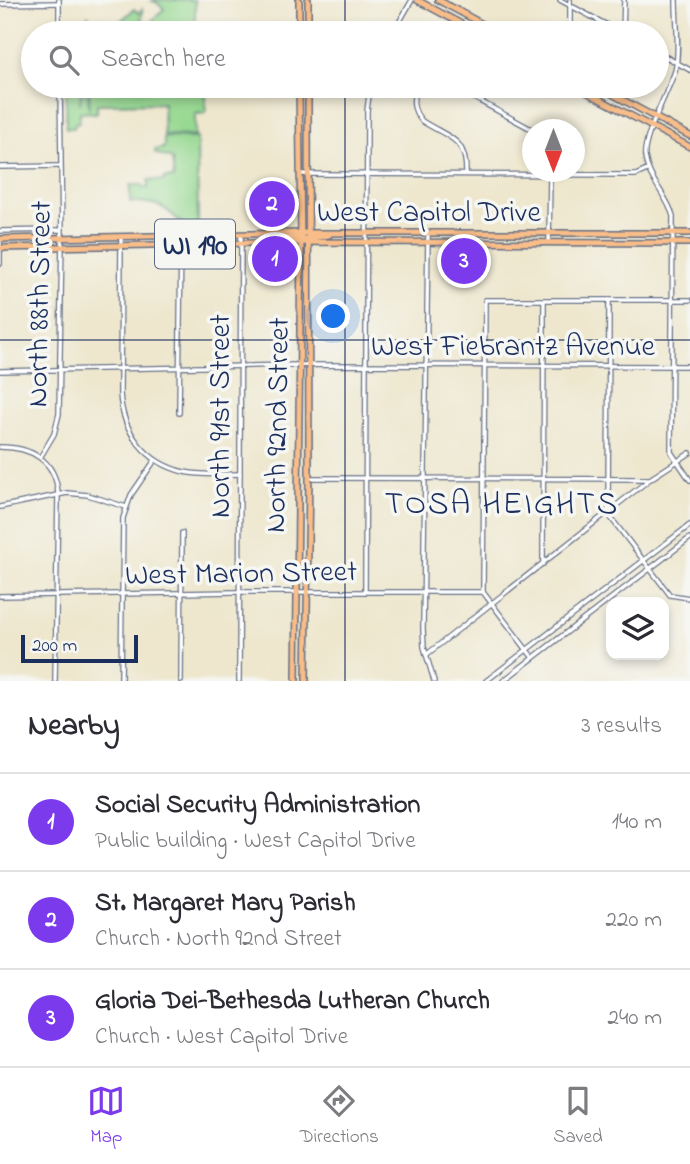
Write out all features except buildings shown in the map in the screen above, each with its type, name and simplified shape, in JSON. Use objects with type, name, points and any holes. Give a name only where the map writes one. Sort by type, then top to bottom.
[{"type":"main road","points":[[299,0],[299,21]]},
{"type":"main road","points":[[308,0],[308,21]]},
{"type":"main road","points":[[414,0],[455,21]]},
{"type":"main road","points":[[438,0],[477,21]]},
{"type":"main road","points":[[299,10],[308,10]]},
{"type":"main road","name":"North 92nd Street","points":[[296,681],[299,98]]},
{"type":"main road","name":"North 92nd Street","points":[[306,681],[309,478],[308,98]]},
{"type":"main road","points":[[598,98],[690,147]]},
{"type":"main road","points":[[620,98],[690,136]]},
{"type":"main road","name":"West Capitol Drive","points":[[308,238],[332,233],[690,233]]},
{"type":"main road","name":"West Capitol Drive","points":[[0,239],[241,234],[368,242],[690,243]]},
{"type":"main road","name":"WI 190","points":[[0,248],[263,243],[267,239],[300,238]]},
{"type":"street","points":[[401,21],[414,0]]},
{"type":"street","points":[[560,0],[602,21]]},
{"type":"street","points":[[623,21],[624,0]]},
{"type":"street","points":[[669,83],[676,63],[676,0]]},
{"type":"street","points":[[0,4],[59,1],[59,21]]},
{"type":"street","points":[[570,3],[570,21]]},
{"type":"street","points":[[669,59],[690,70]]},
{"type":"street","name":"North 88th Street","points":[[41,456],[57,426],[60,370],[60,98]]},
{"type":"street","points":[[365,591],[369,98]]},
{"type":"street","points":[[415,98],[413,105],[417,117],[458,142],[465,153],[466,174]]},
{"type":"street","points":[[474,98],[522,124]]},
{"type":"street","points":[[664,98],[644,150],[648,170],[669,202],[673,216],[671,452],[690,480]]},
{"type":"street","points":[[0,167],[60,166]]},
{"type":"street","points":[[585,174],[636,175],[648,170]]},
{"type":"street","points":[[300,174],[522,173]]},
{"type":"street","points":[[549,243],[550,182]]},
{"type":"street","points":[[0,231],[61,230]]},
{"type":"street","points":[[428,233],[423,629],[426,655],[434,681]]},
{"type":"street","name":"North 91st Street","points":[[239,681],[241,234]]},
{"type":"street","points":[[180,413],[181,235]]},
{"type":"street","points":[[121,236],[120,369],[124,418],[136,441],[155,460],[186,473],[240,474]]},
{"type":"street","points":[[0,239],[0,264]]},
{"type":"street","points":[[533,658],[483,592],[485,300],[690,300]]},
{"type":"street","points":[[543,564],[544,300]]},
{"type":"street","points":[[609,300],[608,514],[670,595],[690,598]]},
{"type":"street","name":"West Fiebrantz Avenue","points":[[0,371],[299,365],[690,366]]},
{"type":"street","points":[[0,447],[27,450],[41,456],[56,478],[55,681]]},
{"type":"street","points":[[426,655],[650,479],[690,453]]},
{"type":"street","points":[[121,681],[121,536],[131,495],[155,460]]},
{"type":"street","points":[[309,478],[650,479]]},
{"type":"street","points":[[0,507],[58,494],[78,493],[126,507]]},
{"type":"street","points":[[486,681],[690,525]]},
{"type":"street","points":[[181,681],[182,533]]},
{"type":"street","points":[[503,681],[690,538]]},
{"type":"street","name":"West Marion Street","points":[[0,596],[483,592]]},
{"type":"green space","points":[[195,0],[195,21],[152,21],[164,9],[152,1]]},
{"type":"green space","points":[[134,9],[139,13],[142,9],[141,18],[144,21],[121,21]]},
{"type":"green space","points":[[66,98],[80,98],[80,104],[81,98],[88,98],[89,109],[89,98],[206,98],[206,113],[195,114],[195,136],[164,135],[163,103],[97,104],[97,113],[80,112],[79,122],[75,123],[74,128],[66,128]]},
{"type":"green space","points":[[164,137],[197,138],[198,229],[187,229],[162,207],[130,202],[130,185],[148,188],[148,180],[164,181],[165,178],[174,178],[172,159],[155,153],[155,150],[164,148]]},
{"type":"place","name":"St. Margaret Mary Parish","points":[[272,204]]},
{"type":"place","name":"Social Security Administration","points":[[275,259]]},
{"type":"place","name":"Gloria Dei-Bethesda Lutheran Church","points":[[464,261]]},
{"type":"district","name":"TOSA HEIGHTS","points":[[502,502]]}]
